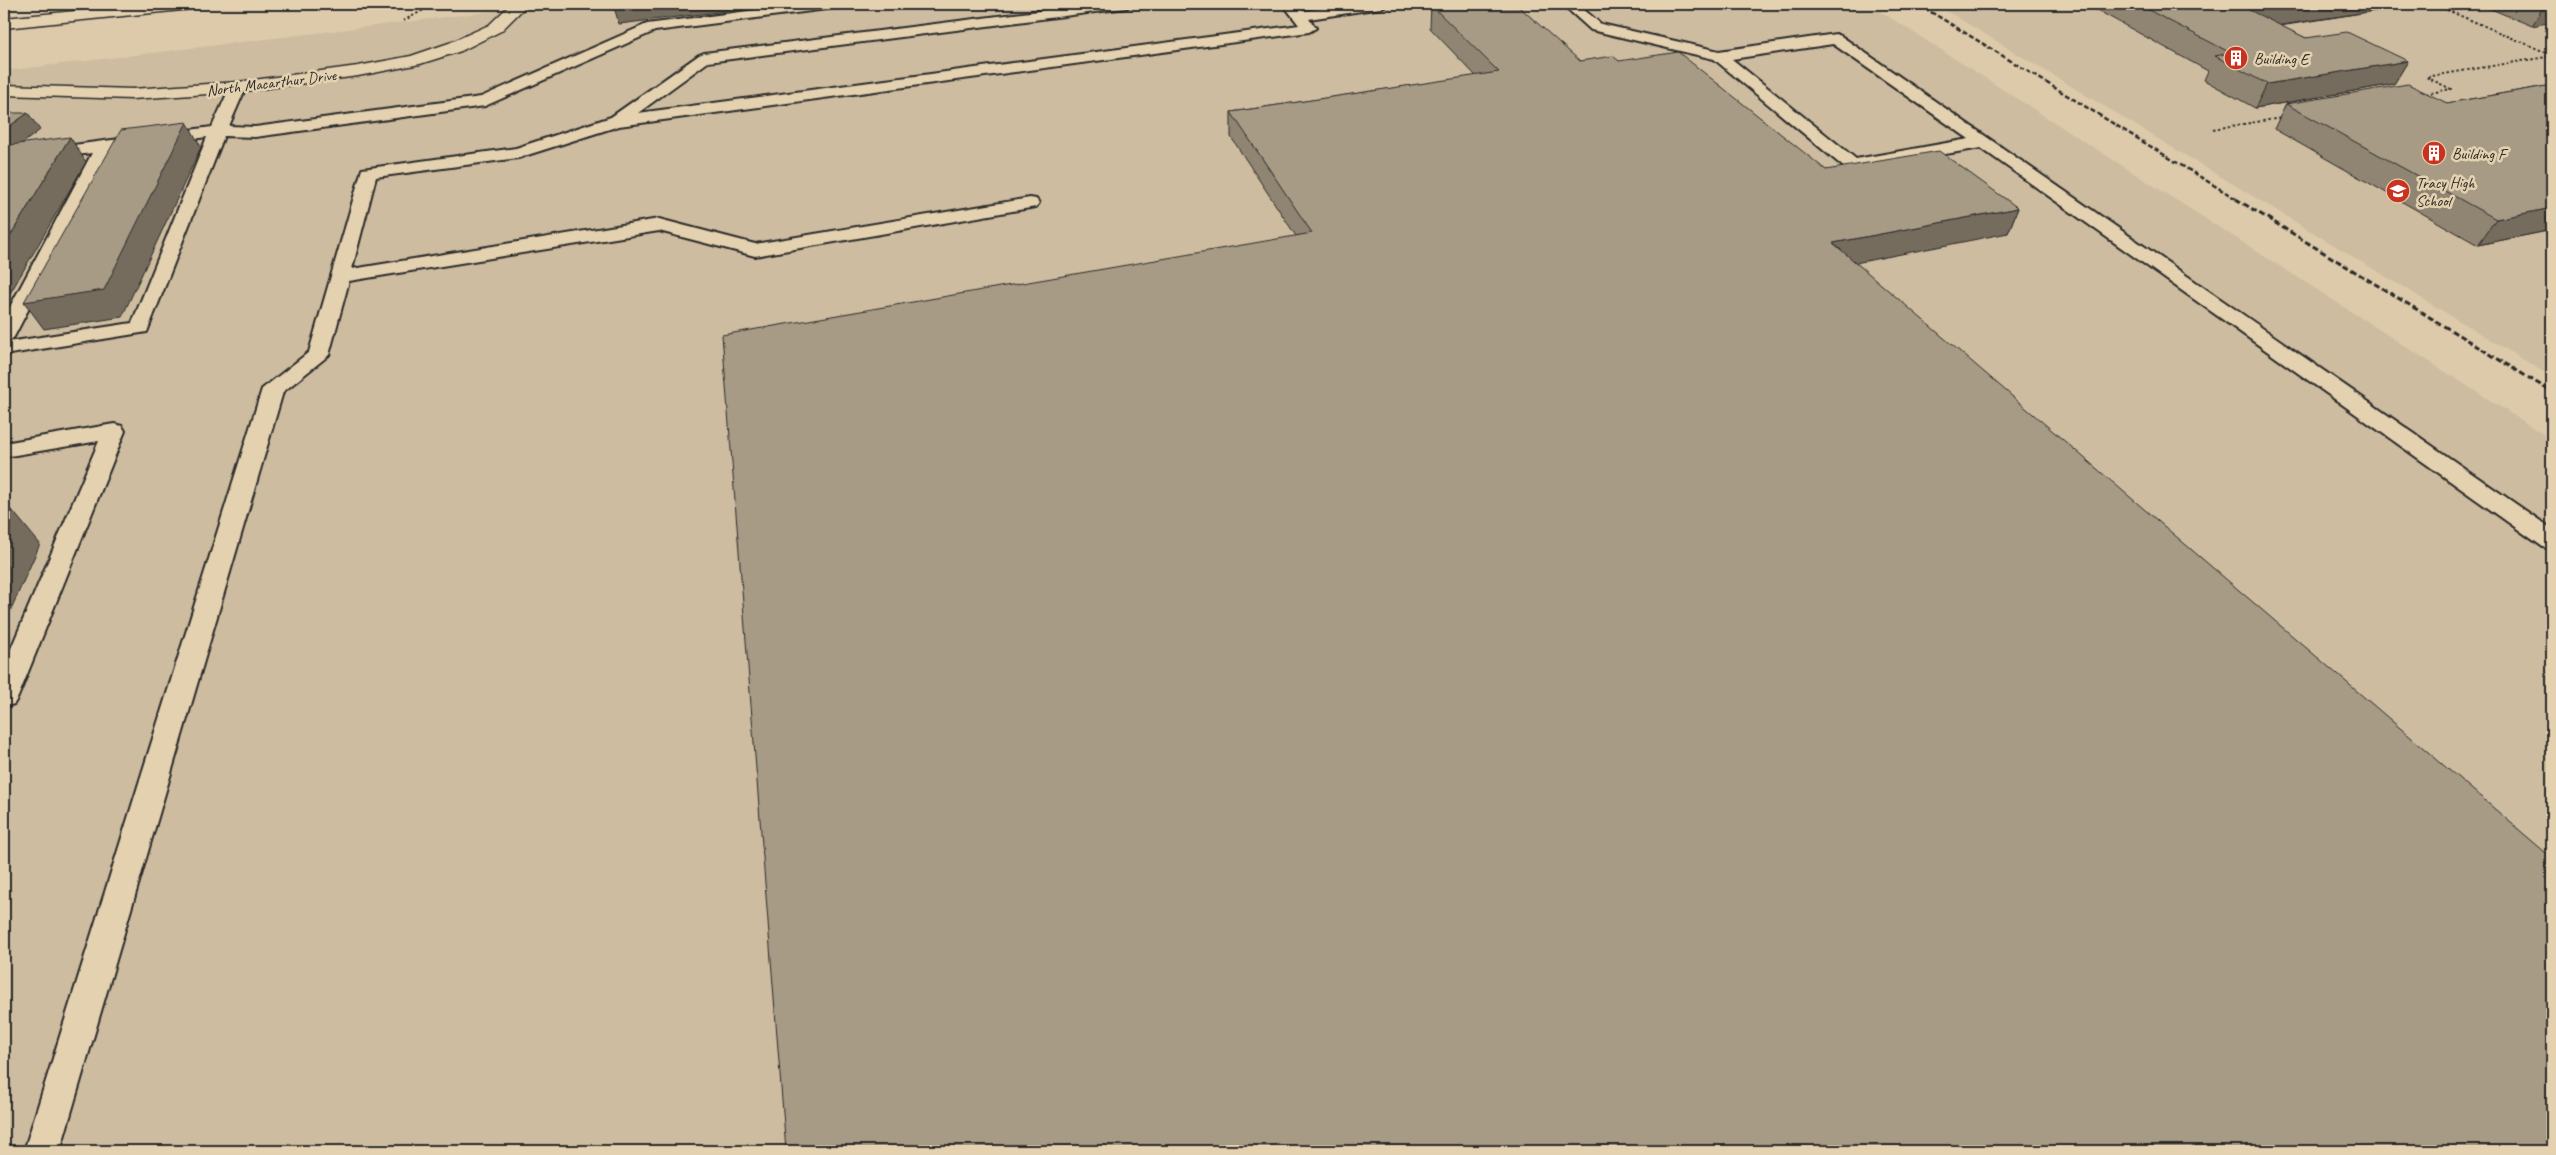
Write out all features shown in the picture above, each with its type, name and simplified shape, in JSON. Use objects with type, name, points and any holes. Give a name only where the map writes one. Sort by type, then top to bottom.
[{"type":"main road","points":[[4,24],[192,4]]},
{"type":"main road","name":"North Macarthur Drive","points":[[4,90],[132,94],[238,87],[358,71],[414,60],[455,47],[495,28],[520,4]]},
{"type":"lane","points":[[5,160],[218,131],[255,132],[485,101],[652,27],[835,4]]},
{"type":"lane","points":[[617,121],[704,58],[1126,4]]},
{"type":"lane","points":[[1295,10],[1381,4]]},
{"type":"lane","points":[[1569,4],[1596,26],[1719,56],[1836,39],[2552,541]]},
{"type":"lane","points":[[42,1151],[273,389],[319,355],[368,173],[518,153],[617,121],[1309,28],[1295,10]]},
{"type":"lane","points":[[1719,56],[1852,164],[1984,142]]},
{"type":"lane","points":[[4,349],[140,328],[218,131],[238,87]]},
{"type":"lane","points":[[4,337],[105,145]]},
{"type":"lane","points":[[340,277],[659,224],[756,250],[1030,203]]},
{"type":"lane","points":[[4,450],[114,431],[4,697]]},
{"type":"path","points":[[2433,4],[2552,56]]},
{"type":"path","points":[[2423,94],[2451,89],[2426,77],[2552,56]]},
{"type":"path","points":[[2213,129],[2289,116]]},
{"type":"shaded area","points":[[553,4],[1869,4],[2552,440],[2552,1151],[4,1151],[4,71]]},
{"type":"shaded area","name":"Tracy High School","points":[[1935,4],[2552,4],[2552,377]]},
{"type":"building","points":[[1516,4],[1580,61],[1613,56],[1619,61],[1678,52],[1826,170],[1939,151],[2018,208],[1833,243],[2552,858],[2552,1151],[786,1151],[722,335],[1312,233],[1231,112],[1499,72],[1431,5]]},
{"type":"building","points":[[2137,4],[2284,4],[2247,9],[2306,38],[2347,32],[2408,61],[2267,84],[2215,56],[2231,53]]},
{"type":"building","points":[[2529,4],[2552,4],[2552,8],[2542,9]]},
{"type":"building","name":"Building F","points":[[2408,84],[2447,103],[2552,85],[2552,208],[2496,219],[2286,104]]},
{"type":"building","points":[[4,113],[28,113],[4,130]]},
{"type":"building","points":[[187,122],[104,290],[24,302],[121,130]]},
{"type":"building","points":[[70,137],[4,246],[4,154],[10,145]]},
{"type":"building","points":[[12,510],[4,527],[4,512]]},
{"type":"railway","points":[[1918,4],[2238,200]]},
{"type":"railway","points":[[2236,199],[2552,392]]},
{"type":"place","name":"Building E","points":[[2236,58]]},
{"type":"place","name":"Building F","points":[[2434,153]]},
{"type":"place","name":"Tracy High School","points":[[2398,191]]}]
